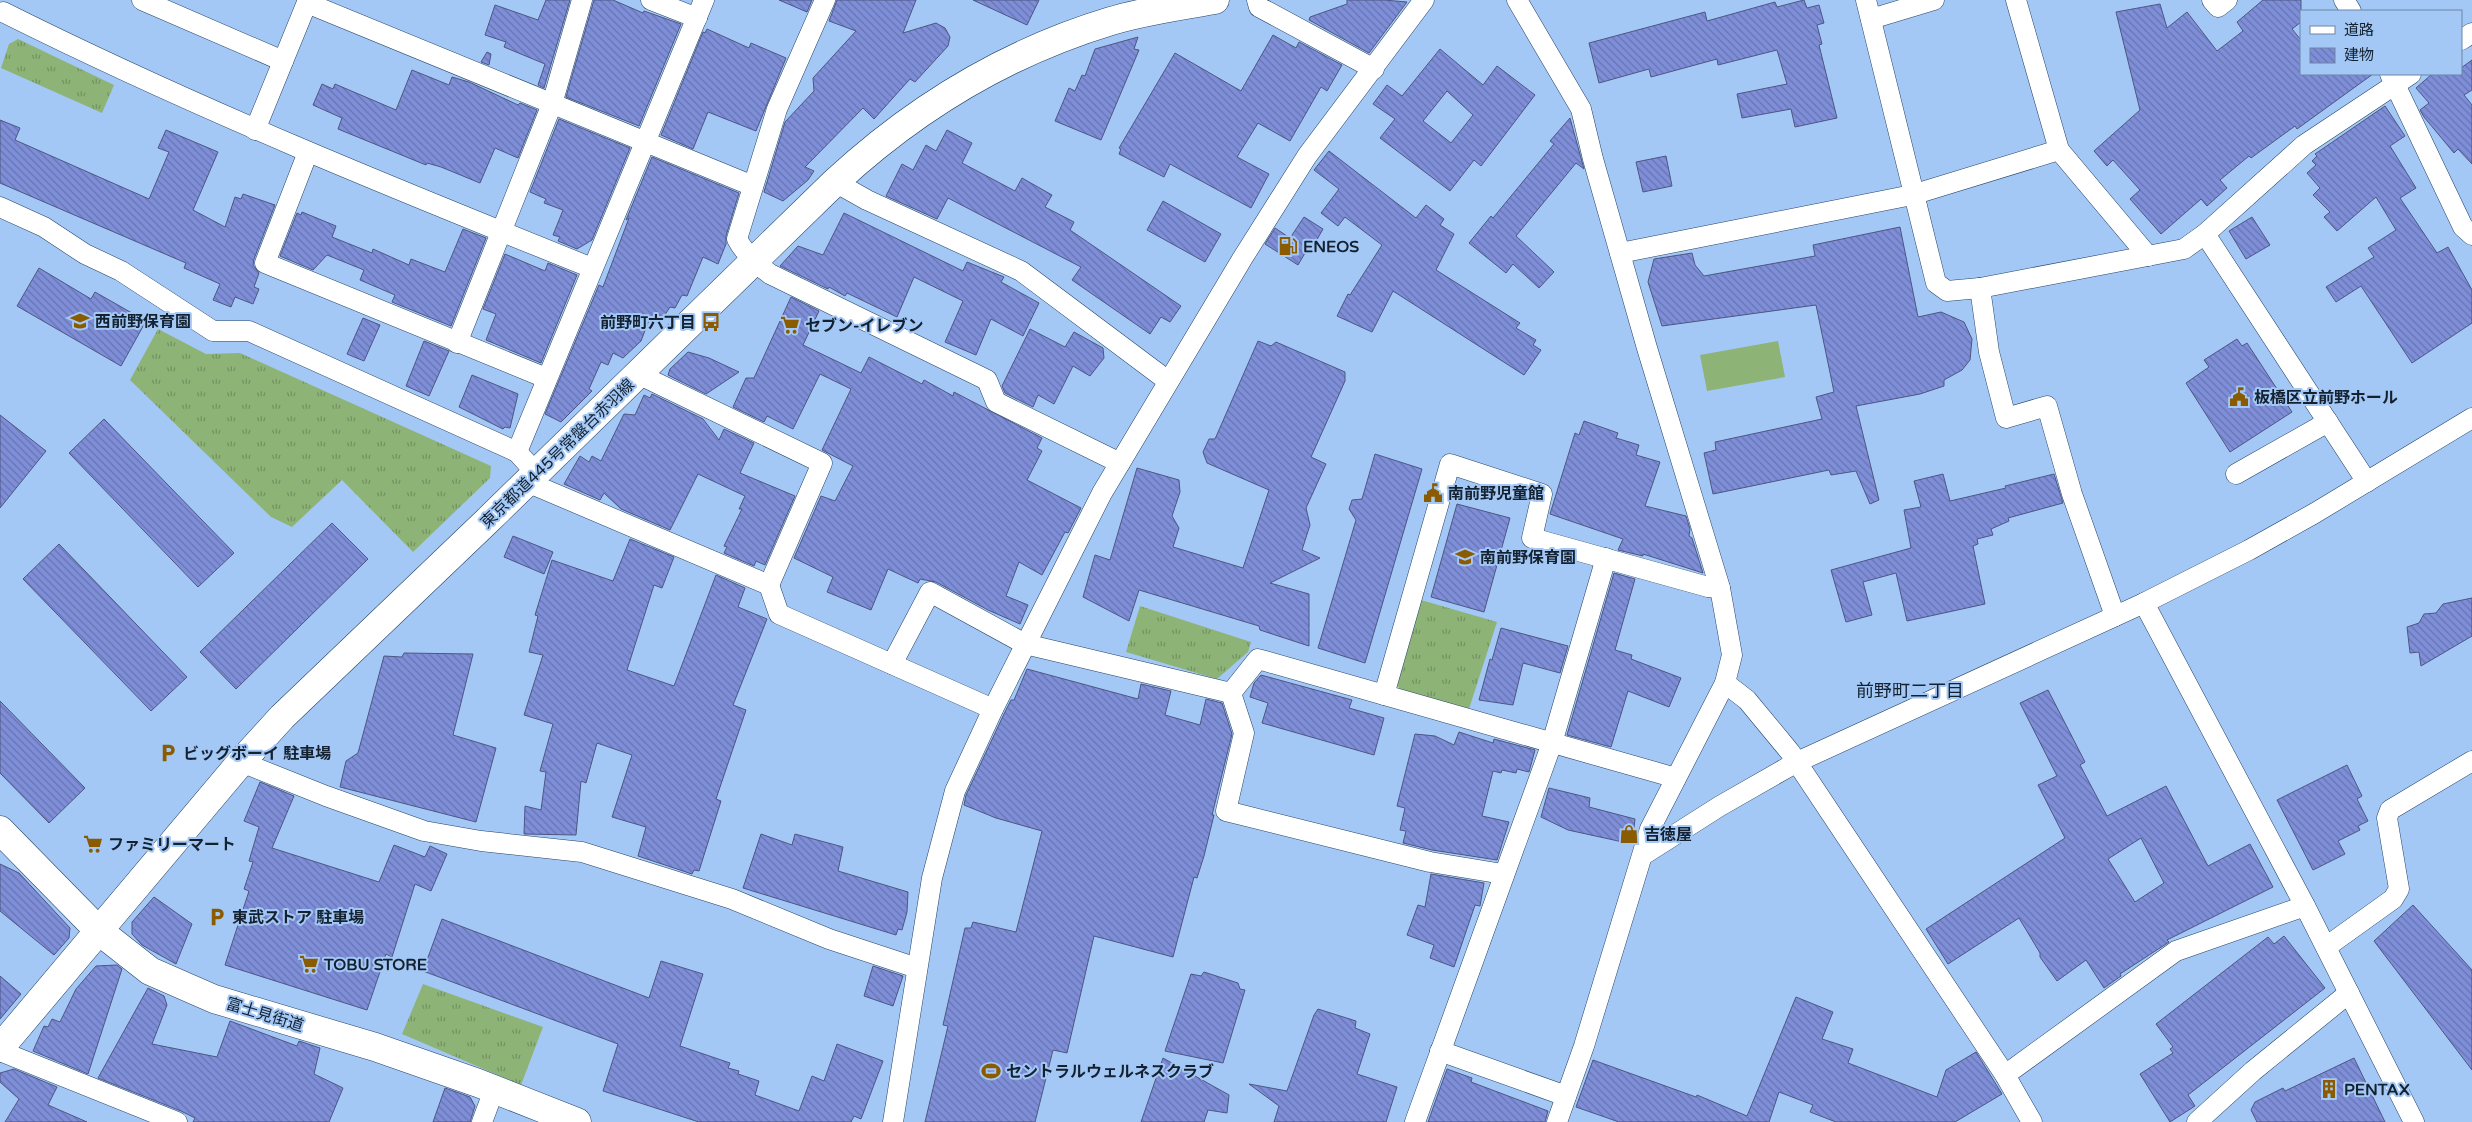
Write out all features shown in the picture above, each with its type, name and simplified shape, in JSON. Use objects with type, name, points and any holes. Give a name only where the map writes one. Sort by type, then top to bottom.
[{"type":"main road","name":"東京都道445号常盤台赤羽線","points":[[0,1050],[241,762],[282,717],[834,182],[889,134],[936,102],[986,72],[1055,42],[1111,21],[1215,0]]},
{"type":"main road","name":"富士見街道","points":[[0,830],[99,931],[150,971],[214,999],[375,1047],[577,1122]]},
{"type":"street","points":[[142,0],[283,61]]},
{"type":"street","points":[[457,343],[552,104],[582,0]]},
{"type":"street","points":[[517,452],[700,9],[651,0]]},
{"type":"street","points":[[825,0],[777,109],[737,239],[753,262],[770,274],[987,380],[996,402],[1120,463]]},
{"type":"street","points":[[1257,0],[1259,7],[1374,69]]},
{"type":"street","points":[[893,1122],[932,878],[947,814],[955,792],[993,709],[1102,493],[1168,381],[1307,156],[1424,0]]},
{"type":"street","points":[[1518,0],[1581,108],[1620,253],[1720,588],[1732,655],[1725,683],[1650,829],[1557,1122]]},
{"type":"street","points":[[1866,0],[1896,117],[1912,195],[1936,283],[1947,292],[1980,288],[2184,249],[2205,234],[2304,145],[2399,77],[2463,227],[2472,235]]},
{"type":"street","points":[[1871,19],[1934,0]]},
{"type":"street","points":[[2016,0],[2059,150],[2148,256]]},
{"type":"street","points":[[2212,0],[2218,7],[2227,0]]},
{"type":"street","points":[[255,130],[308,2],[753,186]]},
{"type":"street","points":[[2,12],[166,91],[255,130],[592,268]]},
{"type":"street","points":[[1620,253],[1912,195],[2059,150]]},
{"type":"street","points":[[308,152],[265,262],[457,343],[546,378]]},
{"type":"street","points":[[834,182],[867,200],[1021,270],[1168,381]]},
{"type":"street","points":[[0,207],[44,227],[85,254],[120,270],[213,331],[249,331],[517,452],[531,477],[769,585]]},
{"type":"street","points":[[2205,234],[2367,482]]},
{"type":"street","points":[[1980,288],[1989,352],[2006,418],[2047,406],[2072,494],[2115,616]]},
{"type":"street","points":[[638,374],[822,463],[769,585],[779,614],[993,709]]},
{"type":"street","points":[[1643,855],[1720,806],[1797,762],[2144,604],[2249,550],[2367,482],[2472,418]]},
{"type":"street","points":[[2236,474],[2328,422]]},
{"type":"street","points":[[1384,695],[1450,464],[1542,494],[1532,538],[1708,587],[1720,588]]},
{"type":"street","points":[[1415,1122],[1503,874],[1552,743],[1606,558]]},
{"type":"street","points":[[892,664],[930,592],[1025,644],[1231,693]]},
{"type":"street","points":[[2144,604],[2305,906],[2414,1122]]},
{"type":"street","points":[[1231,693],[1258,659],[1676,778]]},
{"type":"street","points":[[1725,683],[1747,700],[1797,762],[2005,1075],[2032,1122]]},
{"type":"street","points":[[1231,693],[1244,733],[1226,811],[1430,862],[1503,874]]},
{"type":"street","points":[[2326,948],[2393,899],[2399,889],[2387,818],[2390,810],[2472,761]]},
{"type":"street","points":[[241,762],[326,796],[424,831],[582,852],[732,898],[830,939],[917,968]]},
{"type":"street","points":[[2005,1075],[2176,952],[2305,906]]},
{"type":"street","points":[[2197,1122],[2254,1071],[2349,993]]},
{"type":"street","points":[[0,1050],[173,1121]]},
{"type":"street","points":[[1440,1051],[1566,1096]]},
{"type":"street","points":[[482,1122],[494,1090]]},
{"type":"green space","points":[[18,39],[114,85],[102,113],[1,68],[9,44]]},
{"type":"green space","points":[[158,329],[206,354],[240,353],[491,466],[490,478],[413,552],[342,480],[292,527],[271,517],[130,380]]},
{"type":"green space","points":[[1778,341],[1785,377],[1707,391],[1700,355]]},
{"type":"green space","points":[[1421,600],[1497,622],[1469,709],[1400,689],[1395,682]]},
{"type":"green space","points":[[1140,606],[1251,642],[1248,652],[1217,679],[1126,652]]},
{"type":"green space","points":[[423,984],[543,1027],[521,1085],[402,1034]]},
{"type":"building","points":[[546,0],[570,0],[544,88],[538,85],[545,64],[504,47],[506,42],[485,35],[495,5],[538,20]]},
{"type":"building","points":[[594,0],[613,0],[643,13],[644,11],[681,24],[639,126],[566,97]]},
{"type":"building","points":[[779,0],[812,0],[807,12]]},
{"type":"building","points":[[837,0],[916,0],[903,33],[936,23],[945,28],[950,37],[948,46],[915,82],[910,79],[874,119],[863,108],[805,167],[814,171],[808,180],[783,201],[764,192],[785,122],[814,91],[813,78],[856,31],[829,21]]},
{"type":"building","points":[[973,0],[1039,0],[1027,25]]},
{"type":"building","points":[[1347,0],[1407,2],[1369,53],[1309,20],[1310,17],[1347,4]]},
{"type":"building","points":[[1804,0],[1807,8],[1819,5],[1824,23],[1817,25],[1822,44],[1819,45],[1837,118],[1795,127],[1791,109],[1742,118],[1737,94],[1787,84],[1777,50],[1718,65],[1717,59],[1651,77],[1649,69],[1599,83],[1589,43],[1705,12],[1707,21],[1775,2],[1777,7]]},
{"type":"building","points":[[2263,0],[2301,0],[2300,23],[2292,29],[2300,39],[2300,75],[2372,75],[2297,129],[2295,126],[2251,158],[2249,156],[2220,180],[2227,188],[2207,206],[2201,199],[2161,234],[2130,199],[2140,190],[2113,160],[2107,166],[2094,151],[2140,110],[2116,12],[2160,4],[2167,28],[2187,12],[2217,51],[2243,31],[2237,22]]},
{"type":"building","points":[[707,29],[749,48],[751,43],[786,58],[756,131],[708,112],[693,149],[661,135],[703,32],[705,33]]},
{"type":"building","points":[[1273,35],[1296,48],[1299,42],[1342,65],[1327,91],[1321,87],[1290,141],[1258,123],[1237,157],[1269,174],[1251,208],[1170,164],[1164,177],[1119,154],[1121,149],[1119,148],[1175,53],[1241,91]]},
{"type":"building","points":[[1138,37],[1134,49],[1139,50],[1101,140],[1055,121],[1069,88],[1075,91],[1082,75],[1085,76],[1095,49]]},
{"type":"building","points":[[1440,49],[1483,85],[1497,66],[1535,95],[1481,166],[1474,160],[1450,191],[1380,138],[1395,119],[1373,104],[1387,85],[1402,96]],"holes":[[[1447,91],[1473,115],[1451,143],[1423,121]]]},
{"type":"building","points":[[487,52],[491,54],[489,65],[481,62]]},
{"type":"building","points":[[2472,60],[2472,90],[2464,95],[2472,105],[2472,164],[2458,149],[2454,153],[2424,117],[2420,110],[2429,103],[2416,88],[2431,75],[2462,75],[2462,67]]},
{"type":"building","points":[[412,70],[449,85],[452,77],[469,82],[518,105],[520,103],[537,110],[518,158],[495,148],[480,183],[441,167],[427,163],[426,165],[338,129],[342,118],[313,105],[322,84],[333,89],[335,84],[396,110]]},
{"type":"building","points":[[2385,106],[2405,136],[2390,146],[2416,188],[2400,198],[2437,253],[2448,247],[2472,290],[2472,323],[2412,363],[2361,286],[2336,302],[2326,287],[2374,257],[2368,248],[2396,230],[2376,197],[2337,231],[2324,217],[2330,212],[2313,195],[2320,188],[2307,173],[2316,165],[2312,161],[2317,156],[2315,154]]},
{"type":"building","points":[[1570,118],[1584,169],[1576,163],[1516,236],[1554,272],[1539,288],[1513,264],[1506,273],[1469,243],[1491,216],[1493,218],[1554,144],[1550,141]]},
{"type":"building","points":[[559,119],[630,148],[592,240],[577,249],[558,241],[560,237],[553,235],[563,210],[544,203],[546,199],[530,192]]},
{"type":"building","points":[[0,120],[20,128],[15,140],[149,199],[169,152],[158,148],[166,130],[218,152],[193,210],[225,227],[235,197],[241,199],[243,194],[275,205],[254,259],[253,265],[259,273],[254,287],[259,289],[253,304],[235,297],[231,307],[213,300],[220,284],[184,268],[186,263],[0,183]]},
{"type":"building","points":[[947,130],[972,143],[962,163],[1015,191],[1022,178],[1052,195],[1045,207],[1074,222],[1070,230],[1181,306],[1170,322],[1161,317],[1150,334],[1072,280],[1081,267],[948,198],[937,219],[886,196],[902,164],[913,170],[926,145],[936,151]]},
{"type":"building","points":[[1329,151],[1416,218],[1426,205],[1444,219],[1440,225],[1454,234],[1436,270],[1520,323],[1516,328],[1536,340],[1533,345],[1541,350],[1524,375],[1393,291],[1372,332],[1337,316],[1348,294],[1350,295],[1382,245],[1345,217],[1338,226],[1321,213],[1339,189],[1314,170]]},
{"type":"building","points":[[1666,156],[1672,186],[1643,192],[1636,162]]},
{"type":"building","points":[[652,157],[739,193],[726,236],[726,244],[718,264],[703,257],[687,296],[682,295],[675,308],[670,307],[659,324],[649,320],[641,341],[623,358],[613,353],[608,365],[601,362],[589,389],[592,391],[561,422],[545,414],[599,285],[603,287],[629,218],[626,220]]},
{"type":"building","points":[[1163,201],[1221,234],[1205,262],[1147,230]]},
{"type":"building","points":[[302,212],[336,226],[332,237],[372,253],[373,249],[409,265],[411,259],[445,272],[463,229],[486,238],[451,326],[392,302],[395,295],[360,280],[364,270],[327,255],[313,270],[280,256],[297,213],[301,215]]},
{"type":"building","points":[[844,213],[963,271],[967,262],[1004,277],[1001,282],[1039,303],[1023,336],[991,319],[976,355],[945,342],[963,301],[914,277],[897,317],[847,293],[845,296],[780,266],[798,246],[823,255]]},
{"type":"building","points":[[1304,217],[1323,229],[1311,250],[1308,248],[1298,265],[1265,244],[1275,228],[1290,238]]},
{"type":"building","points":[[2252,217],[2270,245],[2246,259],[2229,231]]},
{"type":"building","points":[[1900,227],[1918,317],[1941,312],[1964,322],[1972,339],[1970,360],[1962,370],[1944,380],[1944,386],[1920,394],[1856,406],[1879,500],[1870,504],[1856,471],[1831,475],[1829,470],[1713,494],[1704,453],[1716,450],[1715,442],[1822,419],[1816,397],[1834,392],[1816,305],[1662,326],[1648,282],[1654,259],[1692,253],[1695,265],[1704,276],[1815,256],[1813,245]]},
{"type":"building","points":[[505,254],[545,271],[548,263],[577,275],[541,363],[486,340],[496,314],[483,309]]},
{"type":"building","points":[[39,268],[91,299],[95,292],[146,321],[121,366],[17,306]]},
{"type":"building","points":[[791,297],[819,311],[803,345],[861,373],[869,357],[922,384],[924,380],[953,396],[954,392],[1042,438],[1037,448],[1042,451],[1027,480],[1081,508],[1068,533],[1065,532],[1042,575],[1019,562],[1006,596],[1028,605],[1020,624],[988,610],[936,582],[920,579],[918,583],[888,569],[871,610],[827,592],[833,577],[794,558],[821,496],[835,501],[853,466],[822,450],[851,389],[820,374],[793,429],[767,416],[764,422],[733,407],[746,378],[754,378]]},
{"type":"building","points":[[363,318],[380,325],[364,361],[347,354]]},
{"type":"building","points":[[1030,329],[1065,347],[1074,332],[1103,348],[1104,358],[1090,376],[1073,366],[1054,404],[1038,395],[1033,407],[1005,393],[1002,386]]},
{"type":"building","name":"板橋区立前野ホール","points":[[2237,339],[2242,346],[2247,343],[2292,412],[2230,452],[2186,383],[2209,367],[2204,360]]},
{"type":"building","points":[[424,341],[449,351],[429,396],[406,386]]},
{"type":"building","points":[[1258,341],[1271,346],[1276,342],[1345,372],[1345,381],[1311,457],[1326,464],[1306,508],[1310,525],[1302,550],[1320,558],[1270,583],[1309,594],[1309,646],[1260,630],[1259,626],[1139,590],[1129,621],[1083,597],[1095,555],[1110,560],[1137,468],[1179,480],[1180,492],[1172,516],[1179,528],[1173,547],[1243,568],[1269,490],[1207,463],[1203,452],[1209,439],[1215,439]]},
{"type":"building","points":[[688,352],[709,358],[739,372],[706,394],[668,375],[670,369]]},
{"type":"building","points":[[472,375],[518,394],[510,428],[505,427],[503,429],[459,407]]},
{"type":"building","points":[[652,394],[703,419],[719,440],[724,429],[754,443],[740,473],[795,496],[765,565],[756,561],[754,566],[724,553],[727,547],[724,546],[742,509],[739,509],[745,496],[698,474],[670,530],[621,509],[604,493],[600,500],[564,484],[580,456],[589,462],[592,456],[601,461],[624,414],[635,415],[644,395],[650,398]]},
{"type":"building","points":[[0,415],[46,451],[0,508]]},
{"type":"building","points":[[104,419],[234,553],[198,587],[69,453]]},
{"type":"building","points":[[1584,421],[1618,433],[1616,438],[1639,445],[1636,455],[1660,462],[1645,506],[1686,516],[1690,529],[1689,536],[1692,538],[1703,573],[1643,554],[1643,556],[1618,550],[1623,539],[1550,514],[1575,433],[1579,435]]},
{"type":"building","points":[[1375,454],[1422,469],[1365,663],[1318,648],[1356,520],[1349,509],[1352,500],[1362,499]]},
{"type":"building","points":[[1943,474],[1950,501],[2054,474],[2063,503],[2008,518],[2009,521],[1991,529],[1993,535],[1977,539],[1978,544],[1973,546],[1985,604],[1907,621],[1896,573],[1863,582],[1872,615],[1846,622],[1831,570],[1911,548],[1904,510],[1921,507],[1914,481]]},
{"type":"building","points":[[1457,504],[1510,518],[1484,612],[1431,597]]},
{"type":"building","points":[[332,523],[368,559],[236,689],[200,652]]},
{"type":"building","points":[[513,536],[553,552],[544,574],[504,557]]},
{"type":"building","points":[[630,539],[674,557],[662,588],[654,585],[627,670],[674,686],[716,575],[745,588],[738,607],[767,619],[733,705],[746,710],[716,799],[721,801],[699,871],[694,870],[692,874],[638,856],[646,827],[612,817],[632,755],[597,743],[586,783],[581,781],[576,835],[524,834],[525,806],[541,810],[546,772],[540,771],[553,724],[524,715],[543,655],[529,652],[538,616],[535,615],[552,560],[613,581]]},
{"type":"building","points":[[59,544],[187,677],[151,711],[23,579]]},
{"type":"building","points":[[1614,573],[1635,579],[1615,650],[1632,655],[1631,659],[1681,678],[1669,707],[1628,691],[1611,747],[1567,735]]},
{"type":"building","points":[[2472,598],[2472,636],[2421,666],[2419,652],[2410,653],[2407,627],[2419,623],[2424,614],[2436,613],[2443,604]]},
{"type":"building","points":[[1501,628],[1568,646],[1560,673],[1523,663],[1513,705],[1479,700]]},
{"type":"building","points":[[404,653],[473,654],[453,735],[496,748],[476,822],[340,787],[346,761],[358,753],[384,656],[402,657]]},
{"type":"building","points":[[1027,669],[1138,699],[1141,684],[1171,691],[1165,715],[1200,725],[1206,699],[1222,703],[1232,734],[1212,815],[1214,815],[1197,878],[1194,877],[1173,957],[1094,936],[1067,1053],[1053,1050],[1035,1122],[925,1122],[948,1026],[943,1025],[965,928],[971,928],[973,922],[1016,932],[1042,831],[996,818],[964,805],[966,795],[1011,700],[1014,700]]},
{"type":"building","points":[[1261,675],[1352,700],[1349,708],[1384,718],[1374,755],[1262,723],[1268,703],[1250,697],[1254,683]]},
{"type":"building","points":[[2048,690],[2085,762],[2080,765],[2107,816],[2166,786],[2208,866],[2250,844],[2273,887],[2167,940],[2169,942],[2120,974],[2121,976],[2104,988],[2086,960],[2057,981],[2040,957],[2040,953],[2019,918],[1948,964],[1926,929],[2065,838],[2038,785],[2057,776],[2020,703]],"holes":[[[2141,838],[2164,883],[2135,902],[2108,859]]]},
{"type":"building","points":[[0,701],[85,788],[49,823],[0,773]]},
{"type":"building","points":[[1459,732],[1493,743],[1494,739],[1535,750],[1529,772],[1517,769],[1516,773],[1502,770],[1501,773],[1493,771],[1482,816],[1509,822],[1497,860],[1432,850],[1403,843],[1406,831],[1400,830],[1405,808],[1397,806],[1415,734],[1435,736],[1454,745]]},
{"type":"building","points":[[2347,765],[2362,796],[2357,799],[2368,821],[2358,826],[2360,830],[2338,841],[2345,854],[2313,870],[2277,800]]},
{"type":"building","points":[[260,782],[294,796],[272,848],[379,882],[394,845],[425,857],[430,846],[447,854],[431,891],[415,884],[392,957],[386,954],[367,1010],[225,965],[249,891],[244,889],[253,862],[249,861],[259,827],[244,821]]},
{"type":"building","points":[[1549,788],[1590,798],[1589,807],[1635,819],[1632,844],[1568,830],[1541,817]]},
{"type":"building","points":[[761,834],[792,845],[795,834],[843,847],[838,871],[908,892],[907,912],[902,930],[898,929],[896,935],[743,888]]},
{"type":"building","points":[[0,864],[19,873],[70,928],[69,938],[54,955],[0,911]]},
{"type":"building","points":[[1431,874],[1484,883],[1480,906],[1475,905],[1454,967],[1430,958],[1434,945],[1407,935],[1418,905],[1425,907]]},
{"type":"building","points":[[154,897],[192,924],[176,964],[142,945],[132,934],[132,922]]},
{"type":"building","points":[[2413,905],[2472,970],[2472,1070],[2374,941]]},
{"type":"building","points":[[442,919],[649,998],[661,961],[703,974],[680,1046],[730,1063],[728,1068],[739,1071],[738,1074],[759,1081],[755,1095],[799,1111],[812,1076],[824,1081],[837,1044],[883,1061],[861,1119],[854,1116],[851,1122],[699,1122],[603,1091],[618,1044],[423,971]]},
{"type":"building","points":[[2284,936],[2325,988],[2188,1095],[2195,1106],[2170,1122],[2140,1074],[2173,1053],[2170,1049],[2173,1047],[2156,1024],[2268,937],[2274,944]]},
{"type":"building","points":[[117,965],[122,969],[88,1074],[33,1051],[44,1026],[48,1027],[52,1019],[60,1022],[76,989],[96,966]]},
{"type":"building","points":[[873,966],[903,976],[893,1006],[864,996]]},
{"type":"building","points":[[1204,972],[1238,983],[1240,989],[1245,990],[1223,1063],[1165,1051],[1191,974],[1201,976]]},
{"type":"building","points":[[0,976],[21,994],[0,1019]]},
{"type":"building","points":[[148,988],[164,996],[167,1005],[152,1044],[217,1057],[230,1021],[297,1046],[299,1041],[320,1048],[314,1074],[343,1088],[329,1122],[193,1122],[195,1118],[181,1111],[98,1078]]},
{"type":"building","points":[[1796,997],[1833,1012],[1822,1039],[1853,1049],[1848,1063],[1937,1097],[1946,1070],[1976,1052],[2002,1094],[1955,1122],[1836,1122],[1810,1112],[1813,1105],[1779,1092],[1769,1122],[1619,1122],[1576,1107],[1593,1060],[1696,1097],[1697,1095],[1747,1116]]},
{"type":"building","points":[[1318,1009],[1356,1021],[1355,1028],[1370,1034],[1357,1074],[1397,1087],[1386,1122],[1274,1122],[1279,1106],[1249,1084],[1287,1091],[1314,1015]]},
{"type":"building","points":[[1163,1058],[1229,1095],[1227,1113],[1208,1110],[1204,1122],[1141,1122]]},
{"type":"building","name":"PENTAX","points":[[2354,1058],[2385,1122],[2257,1122],[2251,1110],[2255,1102],[2283,1088],[2285,1091]]},
{"type":"building","points":[[14,1069],[57,1087],[48,1105],[87,1122],[5,1122],[19,1099],[0,1082],[0,1073]]},
{"type":"building","points":[[1447,1069],[1472,1078],[1471,1082],[1548,1111],[1545,1122],[1428,1122]]},
{"type":"building","points":[[445,1088],[470,1097],[475,1106],[470,1122],[433,1122]]},
{"type":"place","name":"ENEOS","points":[[1288,246]]},
{"type":"place","name":"西前野保育園","points":[[80,321]]},
{"type":"place","name":"前野町六丁目","points":[[711,322]]},
{"type":"place","name":"セブン-イレブン","points":[[790,325]]},
{"type":"place","name":"板橋区立前野ホール","points":[[2239,397]]},
{"type":"place","name":"南前野児童館","points":[[1433,493]]},
{"type":"place","name":"南前野保育園","points":[[1465,557]]},
{"type":"place","name":"ビッグボーイ 駐車場","points":[[168,753]]},
{"type":"place","name":"吉徳屋","points":[[1629,834]]},
{"type":"place","name":"ファミリーマート","points":[[93,844]]},
{"type":"place","name":"東武ストア 駐車場","points":[[217,917]]},
{"type":"place","name":"TOBU STORE","points":[[309,964]]},
{"type":"place","name":"セントラルウェルネスクラブ","points":[[991,1071]]},
{"type":"place","name":"PENTAX","points":[[2329,1089]]},
{"type":"district","name":"前野町二丁目","points":[[1910,691]]}]
